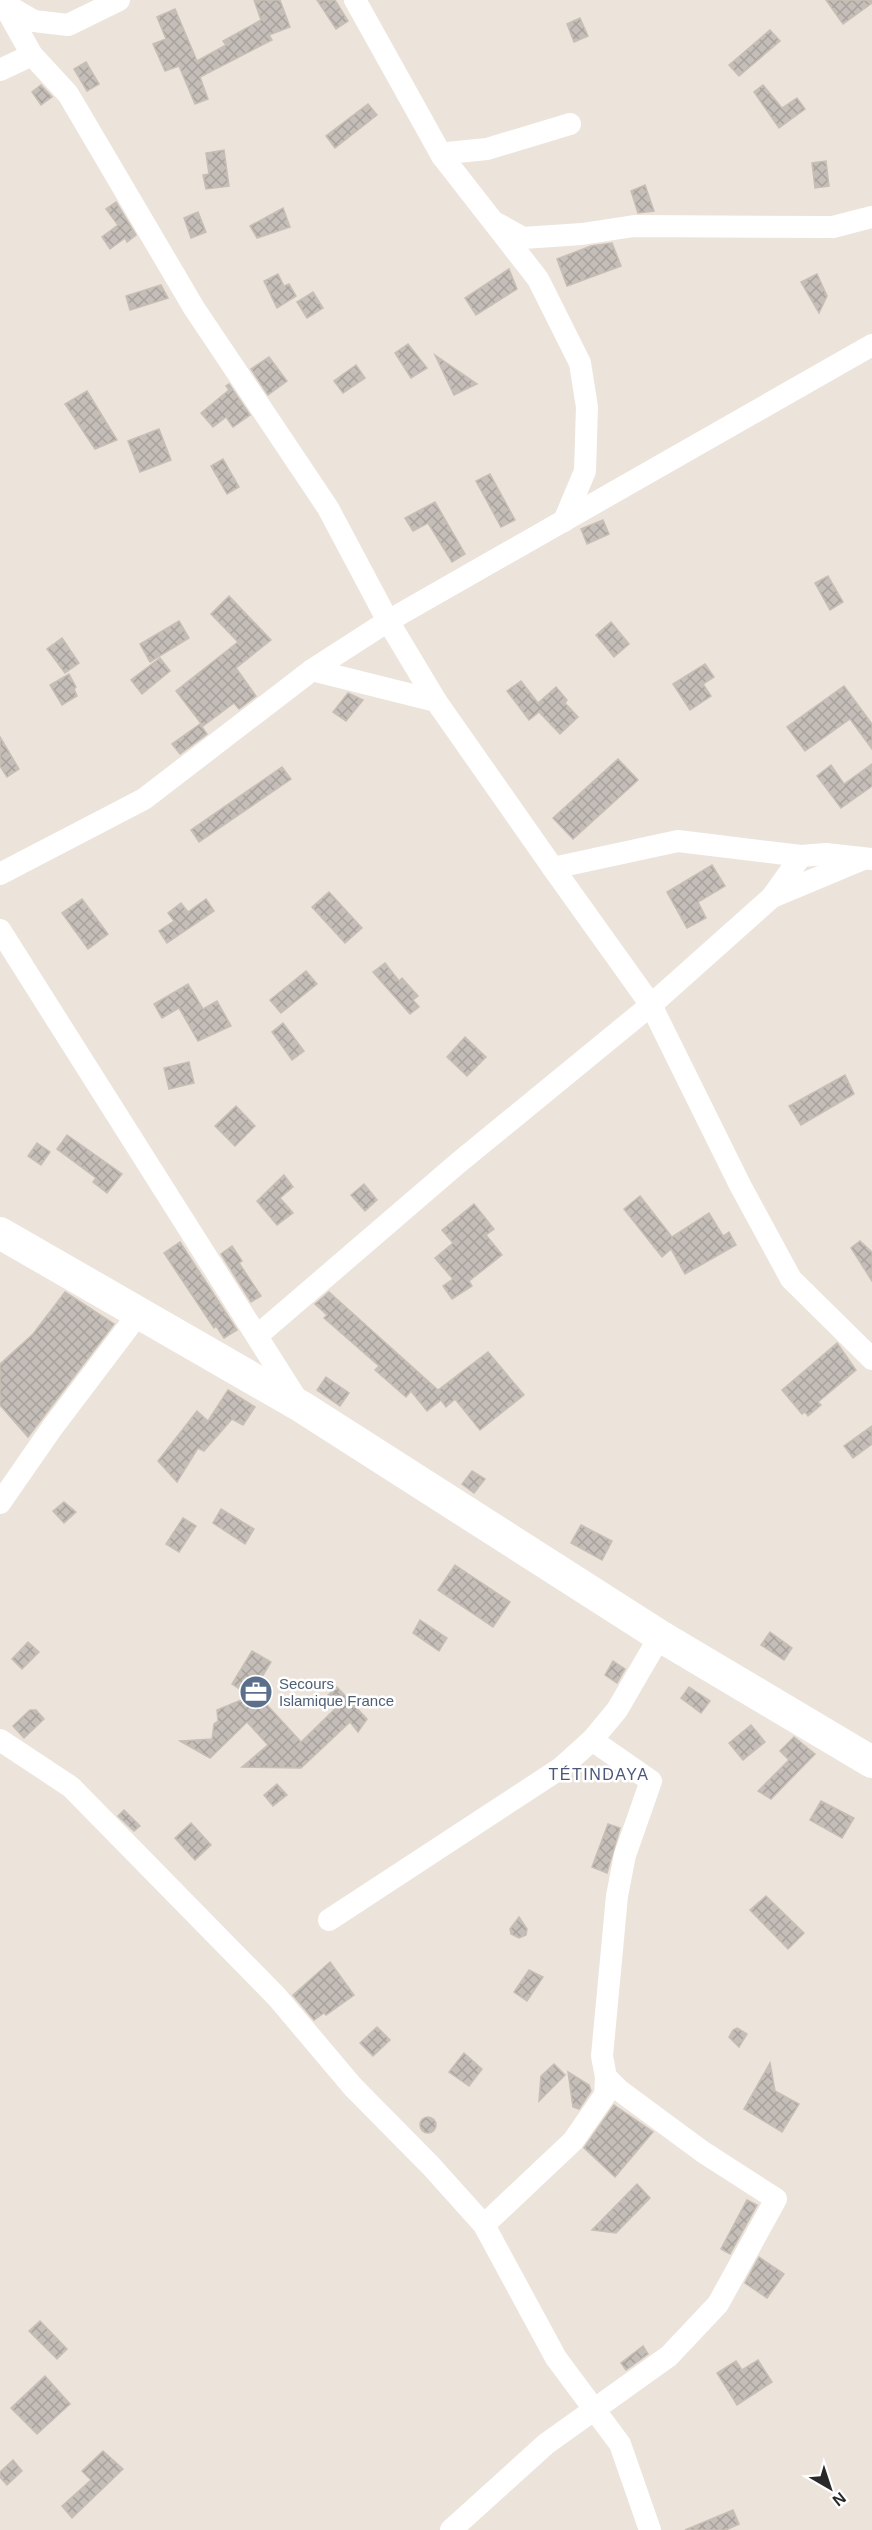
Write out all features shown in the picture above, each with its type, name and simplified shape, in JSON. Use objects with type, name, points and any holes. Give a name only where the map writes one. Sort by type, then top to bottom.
[{"type":"main road","points":[[0,1233],[302,1407],[660,1636],[872,1762]]},
{"type":"street","points":[[3,3],[34,21],[68,25],[119,0]]},
{"type":"street","points":[[355,0],[442,156],[537,279],[580,363],[586,407],[585,471],[564,521]]},
{"type":"street","points":[[3,3],[32,55],[68,94],[194,308],[328,508],[388,621],[436,701],[651,1005],[735,1174],[791,1279],[872,1359]]},
{"type":"street","points":[[0,70],[32,55]]},
{"type":"street","points":[[442,156],[447,153],[487,149],[570,124]]},
{"type":"street","points":[[494,222],[523,238],[582,234],[634,226],[833,227],[872,218]]},
{"type":"street","points":[[0,874],[144,799],[312,670],[388,621],[872,345]]},
{"type":"street","points":[[312,670],[436,701]]},
{"type":"street","points":[[553,868],[678,841],[801,856],[826,854],[868,859]]},
{"type":"street","points":[[257,1336],[457,1164],[651,1005],[772,897],[801,856]]},
{"type":"street","points":[[772,897],[868,859]]},
{"type":"street","points":[[0,930],[302,1407]]},
{"type":"street","points":[[0,1503],[52,1428],[139,1313]]},
{"type":"street","points":[[329,1920],[561,1768],[592,1740],[617,1710],[660,1636]]},
{"type":"street","points":[[0,1740],[71,1787],[277,1997],[353,2087],[431,2166],[484,2225],[556,2358],[620,2444],[650,2530]]},
{"type":"street","points":[[484,2225],[573,2141],[604,2095],[606,2077],[602,2056],[617,1896],[625,1855],[651,1781],[592,1740]]},
{"type":"street","points":[[451,2530],[546,2444],[669,2356],[718,2304],[776,2199],[703,2152],[619,2090],[606,2077]]},
{"type":"building","points":[[254,0],[280,0],[290,27],[269,35],[272,40],[200,77],[208,99],[195,104],[179,66],[165,71],[153,44],[166,39],[157,17],[175,9],[197,61],[226,45],[223,41],[261,20]]},
{"type":"building","points":[[317,0],[335,0],[348,21],[336,29]]},
{"type":"building","points":[[826,0],[872,0],[872,3],[843,24]]},
{"type":"building","points":[[580,18],[588,36],[574,42],[567,24]]},
{"type":"building","points":[[770,30],[780,41],[739,76],[729,65]]},
{"type":"building","points":[[86,62],[99,84],[87,91],[74,69]]},
{"type":"building","points":[[41,85],[52,97],[41,105],[32,92]]},
{"type":"building","points":[[763,85],[782,108],[797,98],[805,109],[779,128],[754,92]]},
{"type":"building","points":[[368,104],[377,115],[335,148],[326,136]]},
{"type":"building","points":[[224,150],[229,186],[206,189],[203,175],[209,174],[206,153]]},
{"type":"building","points":[[826,161],[829,186],[815,188],[812,163]]},
{"type":"building","points":[[645,185],[654,211],[638,213],[631,191]]},
{"type":"building","points":[[116,202],[136,235],[127,242],[125,238],[110,249],[102,237],[118,225],[106,209]]},
{"type":"building","points":[[283,208],[290,227],[257,238],[250,226]]},
{"type":"building","points":[[198,212],[206,232],[191,238],[184,218]]},
{"type":"building","points":[[612,243],[621,266],[567,286],[557,259],[591,246]]},
{"type":"building","points":[[509,269],[517,289],[476,315],[465,298]]},
{"type":"building","points":[[278,274],[284,286],[289,284],[296,296],[277,308],[264,281]]},
{"type":"building","points":[[817,274],[827,296],[819,313],[801,282]]},
{"type":"building","points":[[161,285],[168,298],[130,310],[126,296]]},
{"type":"building","points":[[313,292],[323,308],[307,318],[297,302]]},
{"type":"building","points":[[408,344],[427,368],[411,378],[395,353]]},
{"type":"building","points":[[435,355],[477,384],[454,395]]},
{"type":"building","points":[[269,357],[287,381],[268,395],[251,369]]},
{"type":"building","points":[[356,365],[365,378],[343,393],[334,381]]},
{"type":"building","points":[[229,384],[250,415],[233,427],[226,417],[213,427],[201,413],[229,390],[226,386]]},
{"type":"building","points":[[87,391],[117,440],[95,449],[65,404]]},
{"type":"building","points":[[159,429],[171,460],[140,472],[128,441]]},
{"type":"building","points":[[223,459],[239,487],[227,494],[211,466]]},
{"type":"building","points":[[490,474],[515,520],[501,527],[476,481]]},
{"type":"building","points":[[435,502],[465,554],[452,562],[428,523],[413,531],[405,518]]},
{"type":"building","points":[[603,520],[609,534],[587,544],[581,529]]},
{"type":"building","points":[[828,576],[843,602],[830,610],[815,583]]},
{"type":"building","points":[[229,596],[271,640],[236,668],[256,696],[239,709],[234,703],[203,726],[176,691],[238,642],[211,614]]},
{"type":"building","points":[[179,621],[189,638],[150,662],[140,644]]},
{"type":"building","points":[[611,622],[629,644],[614,657],[596,635]]},
{"type":"building","points":[[62,638],[79,663],[65,673],[47,649]]},
{"type":"building","points":[[160,658],[170,671],[142,694],[131,680]]},
{"type":"building","points":[[705,664],[714,677],[703,684],[711,696],[690,710],[673,684]]},
{"type":"building","points":[[69,674],[76,687],[74,689],[77,696],[62,705],[50,685]]},
{"type":"building","points":[[521,681],[538,703],[556,687],[567,700],[565,703],[578,717],[560,734],[539,712],[529,720],[507,691]]},
{"type":"building","points":[[844,686],[872,724],[872,749],[850,719],[805,751],[787,727]]},
{"type":"building","points":[[348,693],[363,700],[346,721],[333,712]]},
{"type":"building","points":[[200,724],[207,734],[180,754],[172,744]]},
{"type":"building","points":[[0,737],[19,769],[7,777],[0,766]]},
{"type":"building","points":[[618,759],[638,780],[573,839],[553,818]]},
{"type":"building","points":[[872,764],[872,786],[841,808],[817,776],[831,765],[844,784]]},
{"type":"building","points":[[282,767],[291,779],[199,842],[191,830]]},
{"type":"building","points":[[712,865],[725,886],[698,902],[706,918],[687,928],[667,892]]},
{"type":"building","points":[[329,892],[362,928],[345,943],[312,907]]},
{"type":"building","points":[[82,899],[108,934],[88,949],[62,913]]},
{"type":"building","points":[[206,899],[214,911],[167,943],[159,931],[174,921],[168,913],[181,903],[188,912]]},
{"type":"building","points":[[385,963],[399,981],[402,978],[418,996],[413,1000],[419,1007],[410,1014],[373,972]]},
{"type":"building","points":[[306,971],[317,984],[281,1013],[270,1000]]},
{"type":"building","points":[[188,984],[203,1009],[217,1001],[231,1026],[198,1041],[179,1008],[162,1018],[154,1004]]},
{"type":"building","points":[[283,1023],[304,1051],[292,1060],[272,1032]]},
{"type":"building","points":[[465,1037],[486,1057],[467,1076],[447,1057]]},
{"type":"building","points":[[189,1062],[194,1083],[169,1089],[164,1068]]},
{"type":"building","points":[[845,1075],[854,1094],[801,1125],[789,1106]]},
{"type":"building","points":[[236,1106],[255,1126],[235,1146],[215,1126]]},
{"type":"building","points":[[67,1135],[122,1174],[107,1193],[93,1182],[96,1178],[57,1149]]},
{"type":"building","points":[[37,1143],[50,1152],[41,1165],[28,1156]]},
{"type":"building","points":[[284,1175],[293,1187],[280,1198],[293,1213],[277,1225],[257,1201]]},
{"type":"building","points":[[364,1184],[377,1200],[365,1211],[351,1195]]},
{"type":"building","points":[[640,1196],[672,1237],[709,1213],[723,1236],[729,1232],[736,1245],[685,1274],[671,1249],[662,1257],[624,1209]]},
{"type":"building","points":[[474,1204],[494,1229],[486,1235],[502,1255],[469,1281],[472,1286],[452,1299],[443,1286],[453,1279],[435,1258],[453,1243],[442,1230]]},
{"type":"building","points":[[860,1241],[872,1252],[872,1281],[851,1248]]},
{"type":"building","points":[[180,1242],[237,1330],[224,1338],[216,1326],[214,1328],[164,1253]]},
{"type":"building","points":[[232,1246],[242,1261],[239,1263],[261,1296],[251,1302],[221,1254]]},
{"type":"building","points":[[65,1292],[114,1324],[28,1437],[0,1405],[0,1364],[33,1334]]},
{"type":"building","points":[[329,1292],[438,1390],[488,1352],[524,1395],[480,1430],[455,1399],[446,1407],[441,1400],[427,1411],[411,1391],[406,1397],[375,1370],[379,1366],[324,1318],[327,1315],[315,1304]]},
{"type":"building","points":[[837,1343],[856,1370],[818,1402],[821,1405],[808,1416],[805,1412],[802,1414],[782,1390]]},
{"type":"building","points":[[326,1377],[349,1393],[340,1406],[317,1390]]},
{"type":"building","points":[[228,1390],[255,1407],[243,1425],[232,1419],[204,1451],[198,1448],[177,1482],[158,1461],[197,1411],[208,1421]]},
{"type":"building","points":[[872,1426],[872,1444],[853,1458],[844,1446]]},
{"type":"building","points":[[472,1471],[485,1479],[474,1493],[462,1484]]},
{"type":"building","points":[[64,1502],[76,1512],[64,1523],[53,1511]]},
{"type":"building","points":[[221,1509],[254,1529],[245,1544],[213,1523]]},
{"type":"building","points":[[183,1518],[196,1526],[179,1552],[166,1544]]},
{"type":"building","points":[[581,1525],[612,1541],[602,1560],[571,1543]]},
{"type":"building","points":[[455,1565],[510,1602],[493,1627],[438,1590]]},
{"type":"building","points":[[420,1620],[447,1638],[439,1651],[413,1633]]},
{"type":"building","points":[[770,1632],[792,1648],[784,1660],[761,1645]]},
{"type":"building","points":[[28,1642],[39,1652],[22,1669],[12,1659]]},
{"type":"building","points":[[252,1651],[271,1662],[251,1695],[256,1693],[301,1742],[338,1706],[328,1695],[337,1687],[367,1719],[358,1732],[350,1722],[301,1768],[242,1767],[268,1745],[247,1722],[210,1758],[180,1741],[212,1739],[214,1724],[218,1721],[217,1710],[251,1696],[232,1684]]},
{"type":"building","points":[[613,1661],[625,1669],[617,1683],[605,1675]]},
{"type":"building","points":[[689,1687],[710,1701],[701,1713],[681,1698]]},
{"type":"building","points":[[30,1710],[36,1710],[44,1719],[24,1738],[13,1726]]},
{"type":"building","points":[[751,1725],[765,1742],[743,1760],[729,1743]]},
{"type":"building","points":[[794,1737],[815,1754],[771,1799],[758,1791],[789,1760],[780,1751]]},
{"type":"building","points":[[277,1784],[287,1795],[273,1806],[264,1795]]},
{"type":"building","points":[[821,1801],[854,1818],[842,1838],[810,1820]]},
{"type":"building","points":[[124,1810],[140,1826],[134,1831],[118,1816]]},
{"type":"building","points":[[191,1823],[211,1845],[195,1860],[175,1838]]},
{"type":"building","points":[[608,1824],[620,1828],[607,1873],[592,1867]]},
{"type":"building","points":[[766,1896],[804,1933],[788,1949],[750,1910]]},
{"type":"building","points":[[519,1917],[527,1929],[526,1935],[519,1938],[511,1934],[510,1929]]},
{"type":"building","points":[[330,1962],[354,1995],[326,2015],[324,2013],[314,2020],[293,1995]]},
{"type":"building","points":[[529,1970],[543,1977],[527,2001],[514,1992]]},
{"type":"building","points":[[377,2027],[390,2040],[373,2056],[360,2043]]},
{"type":"building","points":[[737,2028],[747,2034],[739,2047],[729,2037]]},
{"type":"building","points":[[464,2053],[482,2069],[469,2086],[449,2072]]},
{"type":"building","points":[[770,2063],[775,2091],[799,2104],[782,2132],[744,2109]]},
{"type":"building","points":[[554,2064],[565,2075],[539,2101],[541,2076]]},
{"type":"building","points":[[568,2072],[589,2085],[591,2091],[579,2109],[573,2107]]},
{"type":"building","points":[[614,2105],[653,2132],[615,2177],[584,2148]]},
{"type":"building","points":[[428,2117],[436,2125],[428,2133],[420,2125]]},
{"type":"building","points":[[637,2184],[650,2198],[616,2233],[592,2230]]},
{"type":"building","points":[[747,2200],[757,2205],[730,2254],[721,2249]]},
{"type":"building","points":[[759,2257],[784,2274],[767,2298],[745,2283]]},
{"type":"building","points":[[40,2321],[67,2349],[57,2359],[29,2331]]},
{"type":"building","points":[[643,2346],[648,2354],[626,2370],[621,2363]]},
{"type":"building","points":[[758,2360],[772,2382],[737,2405],[717,2373],[736,2361],[742,2370]]},
{"type":"building","points":[[45,2376],[70,2404],[37,2434],[11,2408]]},
{"type":"building","points":[[103,2451],[123,2469],[72,2518],[62,2506],[91,2480],[82,2471]]},
{"type":"building","points":[[13,2460],[22,2471],[7,2485],[0,2477],[0,2472]]},
{"type":"building","points":[[733,2510],[739,2524],[726,2530],[685,2530]]},
{"type":"place","name":"Secours Islamique France","points":[[256,1692]]},
{"type":"district","name":"TÉTINDAYA","points":[[599,1774]]}]
